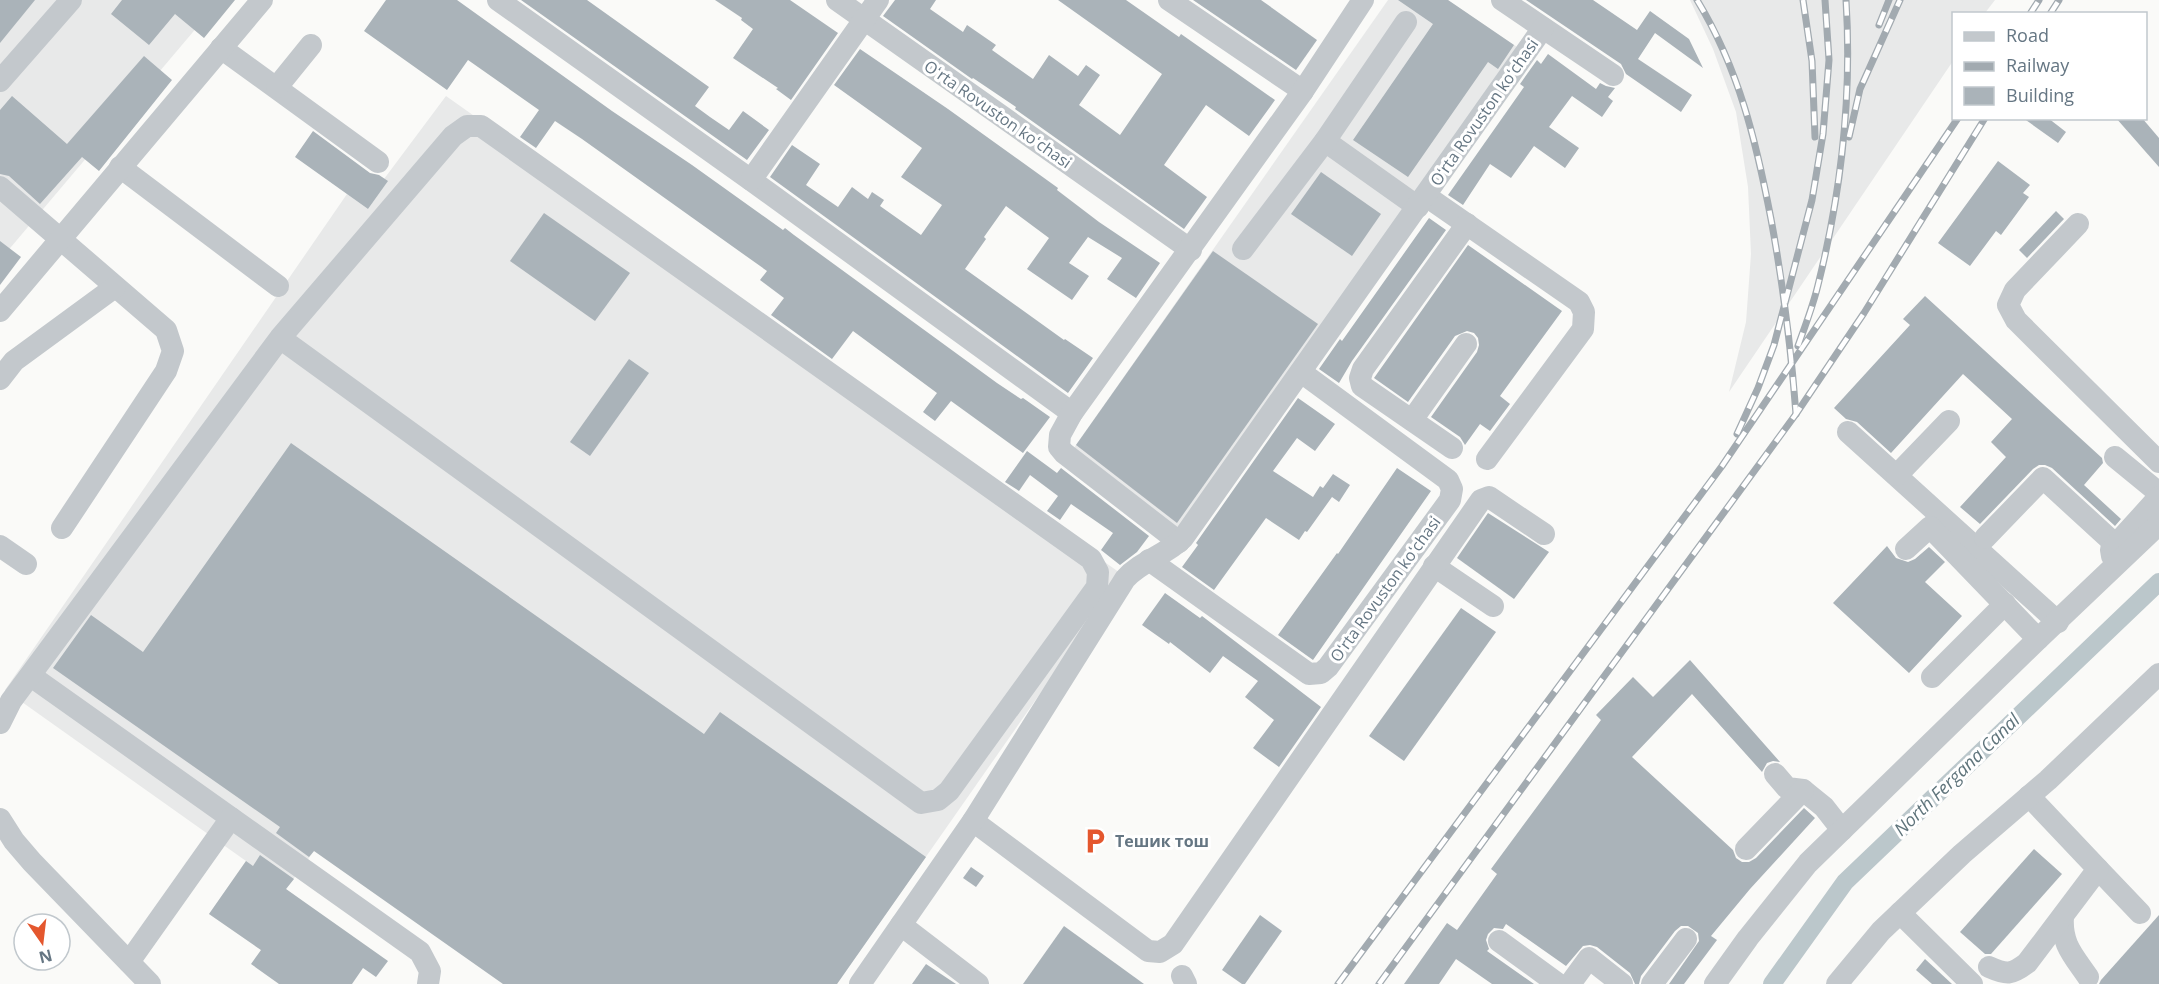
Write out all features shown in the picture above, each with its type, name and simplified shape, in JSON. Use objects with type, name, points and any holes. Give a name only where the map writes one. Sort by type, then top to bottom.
[{"type":"street","points":[[0,81],[71,0]]},
{"type":"street","points":[[0,311],[61,240],[222,38],[262,0]]},
{"type":"street","points":[[498,0],[1072,413]]},
{"type":"street","name":"Oʻrta Rovuston koʻchasi","points":[[837,0],[1191,250]]},
{"type":"street","points":[[751,180],[878,0]]},
{"type":"street","points":[[1169,0],[1303,91]]},
{"type":"street","points":[[1179,542],[1059,447],[1060,435],[1072,413],[1303,91],[1363,0]]},
{"type":"street","name":"Oʻrta Rovuston koʻchasi","points":[[1502,0],[1613,75]]},
{"type":"street","points":[[1244,249],[1325,141],[1406,22]]},
{"type":"street","name":"Oʻrta Rovuston koʻchasi","points":[[1301,372],[1448,480],[1452,489],[1450,500],[1328,667],[1321,673],[1309,674],[1149,560],[1179,542],[1543,28]]},
{"type":"street","points":[[222,38],[277,87],[378,162]]},
{"type":"street","points":[[277,87],[311,45]]},
{"type":"street","points":[[0,723],[11,701],[280,338],[453,136],[467,126],[481,126],[1091,559],[1098,572],[1097,587],[950,791],[938,800],[921,803],[280,338]]},
{"type":"street","points":[[1325,141],[1422,201],[1467,224],[1580,302],[1584,312],[1583,329],[1487,459]]},
{"type":"street","points":[[120,167],[278,286]]},
{"type":"street","points":[[0,187],[166,330],[173,351],[166,371],[62,528]]},
{"type":"street","points":[[1452,448],[1362,386],[1360,378],[1363,369],[1467,224]]},
{"type":"street","points":[[2078,224],[2015,290],[2008,305],[2016,320],[2159,462]]},
{"type":"street","points":[[0,379],[14,360],[115,287]]},
{"type":"street","points":[[1412,420],[1466,344]]},
{"type":"street","points":[[1897,476],[1949,421]]},
{"type":"street","points":[[1848,432],[2058,622]]},
{"type":"street","points":[[1714,984],[1808,863],[2058,622],[2115,556],[2159,495],[2115,457]]},
{"type":"street","points":[[1985,538],[2043,478],[2115,556]]},
{"type":"street","points":[[973,822],[1148,951],[1160,952],[1173,944],[1481,500],[1488,497],[1544,534]]},
{"type":"street","points":[[2115,556],[2159,524]]},
{"type":"street","points":[[1906,549],[1930,527],[2038,639]]},
{"type":"street","points":[[0,546],[26,564]]},
{"type":"street","points":[[860,984],[973,822],[1125,579],[1149,560]]},
{"type":"street","points":[[1434,566],[1493,606]]},
{"type":"street","points":[[1932,677],[2005,604]]},
{"type":"street","points":[[1837,984],[1881,931],[2159,674]]},
{"type":"street","points":[[31,676],[420,952],[430,971],[428,984]]},
{"type":"street","points":[[1775,774],[1787,788],[1803,790],[1824,807],[1842,830]]},
{"type":"street","points":[[1746,849],[1803,790]]},
{"type":"street","points":[[2029,796],[2140,913]]},
{"type":"street","points":[[129,962],[231,818]]},
{"type":"street","points":[[0,819],[14,841],[32,862],[150,984]]},
{"type":"street","points":[[1989,967],[2003,973],[2015,972],[2027,963],[2098,868]]},
{"type":"street","points":[[1900,913],[1972,984]]},
{"type":"street","points":[[2063,916],[2062,931],[2066,944],[2088,977]]},
{"type":"street","points":[[901,925],[978,984]]},
{"type":"street","points":[[1652,984],[1686,939]]},
{"type":"street","points":[[1499,941],[1558,984]]},
{"type":"street","points":[[1570,984],[1589,958],[1622,984]]},
{"type":"shaded area","points":[[0,0],[220,0],[0,260]]},
{"type":"shaded area","points":[[1388,0],[1448,0],[1520,49],[1180,532],[1069,455]]},
{"type":"shaded area","points":[[1690,0],[1995,0],[1986,12],[1952,12],[1952,62],[1729,392],[1746,322],[1751,254],[1748,187],[1736,112],[1713,49]]},
{"type":"shaded area","points":[[446,96],[1123,575],[837,984],[314,851],[286,889],[298,898],[261,950],[209,914],[246,861],[5,690],[347,194],[368,209],[387,182],[384,179]]},
{"type":"building","points":[[0,0],[35,0],[0,43]]},
{"type":"building","points":[[122,0],[235,0],[204,38],[175,14],[149,45],[111,14]]},
{"type":"building","points":[[386,0],[457,0],[783,230],[785,228],[997,383],[1050,417],[1023,453],[951,401],[935,421],[923,412],[937,393],[853,331],[832,359],[771,315],[784,298],[760,280],[767,271],[582,139],[555,121],[536,148],[520,137],[539,110],[468,60],[447,90],[364,31]]},
{"type":"building","points":[[521,0],[587,0],[709,87],[695,106],[710,117],[729,130],[743,111],[769,130],[747,160]]},
{"type":"building","points":[[715,0],[790,0],[838,33],[791,100],[776,89],[778,88],[733,58],[753,29],[741,20],[742,18]]},
{"type":"building","points":[[895,0],[936,0],[930,9],[963,32],[967,25],[996,45],[992,50],[1033,79],[1049,55],[1078,76],[1086,65],[1100,75],[1079,105],[1120,135],[1162,74],[1058,0],[1126,0],[1179,37],[1181,34],[1275,100],[1249,136],[1206,105],[1164,165],[1207,197],[1184,229],[1015,109],[1016,107],[883,16]]},
{"type":"building","points":[[1193,0],[1261,0],[1317,40],[1296,70]]},
{"type":"building","points":[[1398,0],[1448,0],[1514,45],[1498,69],[1488,62],[1408,177],[1353,140],[1433,24]]},
{"type":"building","points":[[1526,0],[1593,0],[1637,30],[1650,11],[1689,39],[1703,68],[1655,33],[1638,59],[1692,95],[1681,112],[1626,74],[1621,64]]},
{"type":"building","points":[[860,49],[948,109],[1058,188],[1057,190],[1099,222],[1160,263],[1136,298],[1107,279],[1122,258],[1088,237],[1069,263],[1089,276],[1072,300],[1027,269],[1049,238],[1006,206],[984,237],[986,239],[965,269],[1093,358],[1068,393],[770,177],[792,145],[820,164],[806,185],[838,207],[852,187],[868,199],[872,192],[884,200],[880,206],[921,235],[942,205],[901,177],[922,148],[834,85]]},
{"type":"building","points":[[1548,54],[1596,89],[1600,83],[1615,88],[1608,97],[1613,101],[1602,117],[1572,96],[1549,127],[1579,148],[1565,168],[1534,146],[1511,178],[1490,164],[1463,205],[1448,195],[1524,87],[1520,84],[1537,60],[1541,64]]},
{"type":"building","points":[[144,56],[172,80],[99,171],[82,157],[40,204],[9,176],[0,174],[0,110],[12,96],[67,144]]},
{"type":"building","points":[[2026,120],[2051,120],[2066,132],[2058,143]]},
{"type":"building","points":[[2118,120],[2144,120],[2159,138],[2159,167]]},
{"type":"building","points":[[313,131],[370,173],[379,175],[388,181],[368,209],[295,157]]},
{"type":"building","points":[[1998,161],[2030,185],[2023,193],[2029,197],[2001,235],[1996,231],[1970,266],[1938,243]]},
{"type":"building","points":[[1321,172],[1381,214],[1352,256],[1291,214]]},
{"type":"building","points":[[2056,211],[2064,219],[2027,258],[2019,250]]},
{"type":"building","points":[[544,213],[630,273],[595,321],[510,261]]},
{"type":"building","points":[[1429,218],[1446,230],[1352,361],[1339,383],[1319,369],[1340,339],[1342,341]]},
{"type":"building","points":[[0,241],[21,257],[0,285]]},
{"type":"building","points":[[1468,245],[1562,311],[1500,396],[1510,404],[1490,431],[1480,424],[1465,445],[1460,437],[1431,417],[1477,352],[1478,338],[1474,333],[1467,331],[1455,336],[1408,402],[1374,378]]},
{"type":"building","points":[[1213,251],[1318,324],[1177,523],[1076,445]]},
{"type":"building","points":[[1925,296],[2102,458],[2103,463],[2084,485],[2121,519],[2115,526],[2052,468],[2045,465],[2039,465],[2033,469],[1980,524],[1960,507],[2006,457],[1991,442],[2012,419],[1963,374],[1891,453],[1857,422],[1846,419],[1834,408],[1910,325],[1903,319]]},
{"type":"building","points":[[629,359],[649,373],[590,456],[570,442]]},
{"type":"building","points":[[1298,398],[1335,424],[1315,451],[1297,438],[1273,471],[1313,497],[1320,486],[1323,488],[1333,474],[1350,485],[1339,502],[1332,497],[1299,540],[1266,518],[1214,590],[1182,567],[1198,545],[1196,543]]},
{"type":"building","points":[[291,443],[704,734],[720,712],[926,857],[837,984],[503,984],[314,851],[309,857],[276,833],[280,827],[53,668],[91,615],[143,652]]},
{"type":"building","points":[[1027,451],[1057,473],[1061,468],[1149,536],[1137,552],[1120,565],[1101,550],[1113,533],[1071,504],[1060,520],[1047,511],[1058,496],[1030,475],[1019,491],[1005,482]]},
{"type":"building","points":[[1397,468],[1431,491],[1313,660],[1278,635],[1338,554]]},
{"type":"building","points":[[1488,513],[1549,552],[1514,599],[1457,558]]},
{"type":"building","points":[[1887,546],[1896,558],[1908,562],[1929,547],[1945,562],[1925,582],[1962,616],[1909,673],[1833,603]]},
{"type":"building","points":[[1165,593],[1200,618],[1202,616],[1321,707],[1279,767],[1253,748],[1274,720],[1245,697],[1258,681],[1223,656],[1210,673],[1170,642],[1169,644],[1142,625]]},
{"type":"building","points":[[1461,608],[1496,632],[1404,761],[1369,736]]},
{"type":"building","points":[[1690,660],[1780,762],[1767,763],[1762,772],[1692,694],[1632,757],[1733,850],[1736,858],[1742,862],[1749,862],[1756,858],[1804,808],[1815,818],[1750,889],[1711,936],[1717,940],[1684,984],[1669,984],[1699,941],[1698,933],[1688,926],[1681,926],[1675,931],[1641,976],[1639,984],[1635,984],[1630,973],[1597,947],[1583,946],[1566,966],[1506,924],[1503,929],[1494,928],[1488,934],[1486,940],[1489,949],[1487,951],[1534,984],[1492,984],[1456,959],[1439,984],[1404,984],[1447,923],[1457,930],[1497,874],[1491,869],[1601,720],[1596,715],[1633,677],[1653,697]]},
{"type":"building","points":[[2034,849],[2062,874],[1991,954],[1985,954],[1960,932]]},
{"type":"building","points":[[260,855],[294,879],[286,889],[388,961],[376,977],[363,968],[352,984],[279,984],[251,964],[261,950],[209,914],[246,861],[253,866]]},
{"type":"building","points":[[971,867],[984,876],[976,887],[963,878]]},
{"type":"building","points":[[1260,915],[1282,931],[1245,984],[1242,984],[1222,970]]},
{"type":"building","points":[[2159,915],[2159,984],[2099,984],[2101,980]]},
{"type":"building","points":[[1064,926],[1144,984],[1023,984]]},
{"type":"building","points":[[1925,959],[1952,984],[1932,984],[1916,970]]},
{"type":"building","points":[[926,964],[956,984],[912,984]]},
{"type":"waterway","name":"North Fergana Canal","points":[[1772,984],[1845,882],[2159,582]]},
{"type":"railway","points":[[1697,0],[1712,26],[1735,79],[1759,162],[1783,292],[1796,414]]},
{"type":"railway","points":[[1803,0],[1812,61],[1815,137]]},
{"type":"railway","points":[[1737,434],[1774,345],[1812,200],[1823,134],[1829,60],[1825,0]]},
{"type":"railway","points":[[1798,346],[1818,285],[1839,179],[1846,108],[1846,0]]},
{"type":"railway","points":[[1879,25],[1889,0]]},
{"type":"railway","points":[[1849,137],[1860,89],[1900,0]]},
{"type":"railway","points":[[2031,12],[2039,0]]},
{"type":"railway","points":[[2051,12],[2059,0]]},
{"type":"railway","points":[[1338,984],[1722,466],[1957,120]]},
{"type":"railway","points":[[1379,984],[1796,414],[1864,313],[1984,120]]},
{"type":"place","name":"Тешик тош","points":[[1095,841]]}]
